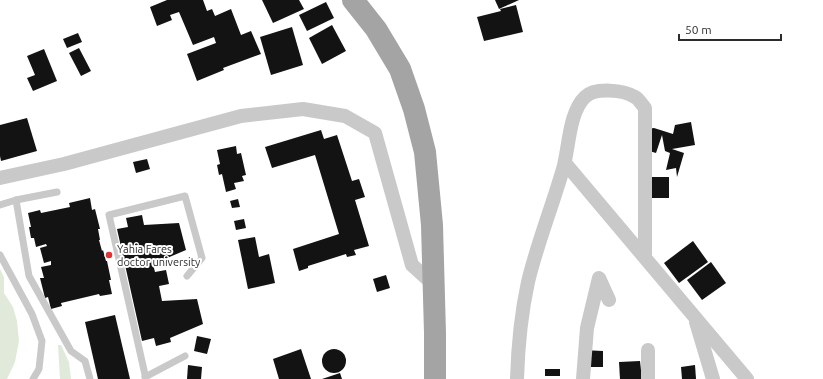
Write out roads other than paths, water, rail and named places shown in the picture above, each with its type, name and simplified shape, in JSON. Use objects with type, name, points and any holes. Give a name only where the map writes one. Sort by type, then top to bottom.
[{"type":"main road","points":[[353,0],[376,29],[400,69],[414,109],[425,152],[432,225],[435,379]]},
{"type":"street","points":[[517,379],[521,319],[528,282],[565,163],[575,112],[586,96],[599,91],[615,90],[635,97],[645,108],[645,258]]},
{"type":"street","points":[[0,178],[64,164],[241,116],[303,108],[345,116],[375,133],[412,265],[434,285]]},
{"type":"street","points":[[565,163],[747,379]]},
{"type":"street","points":[[583,379],[587,328],[598,278],[609,300]]},
{"type":"street","points":[[694,315],[713,379]]},
{"type":"street","points":[[648,350],[648,379]]},
{"type":"lane","points":[[0,205],[16,200],[57,192]]},
{"type":"lane","points":[[184,356],[145,378],[108,215],[186,196],[202,258],[187,276]]},
{"type":"lane","points":[[16,200],[28,276],[71,351],[85,360],[90,379]]},
{"type":"lane","points":[[0,255],[32,314],[42,341],[39,369],[33,379]]},
{"type":"place","name":"Yahia Fares doctor university","points":[[109,255]]}]
